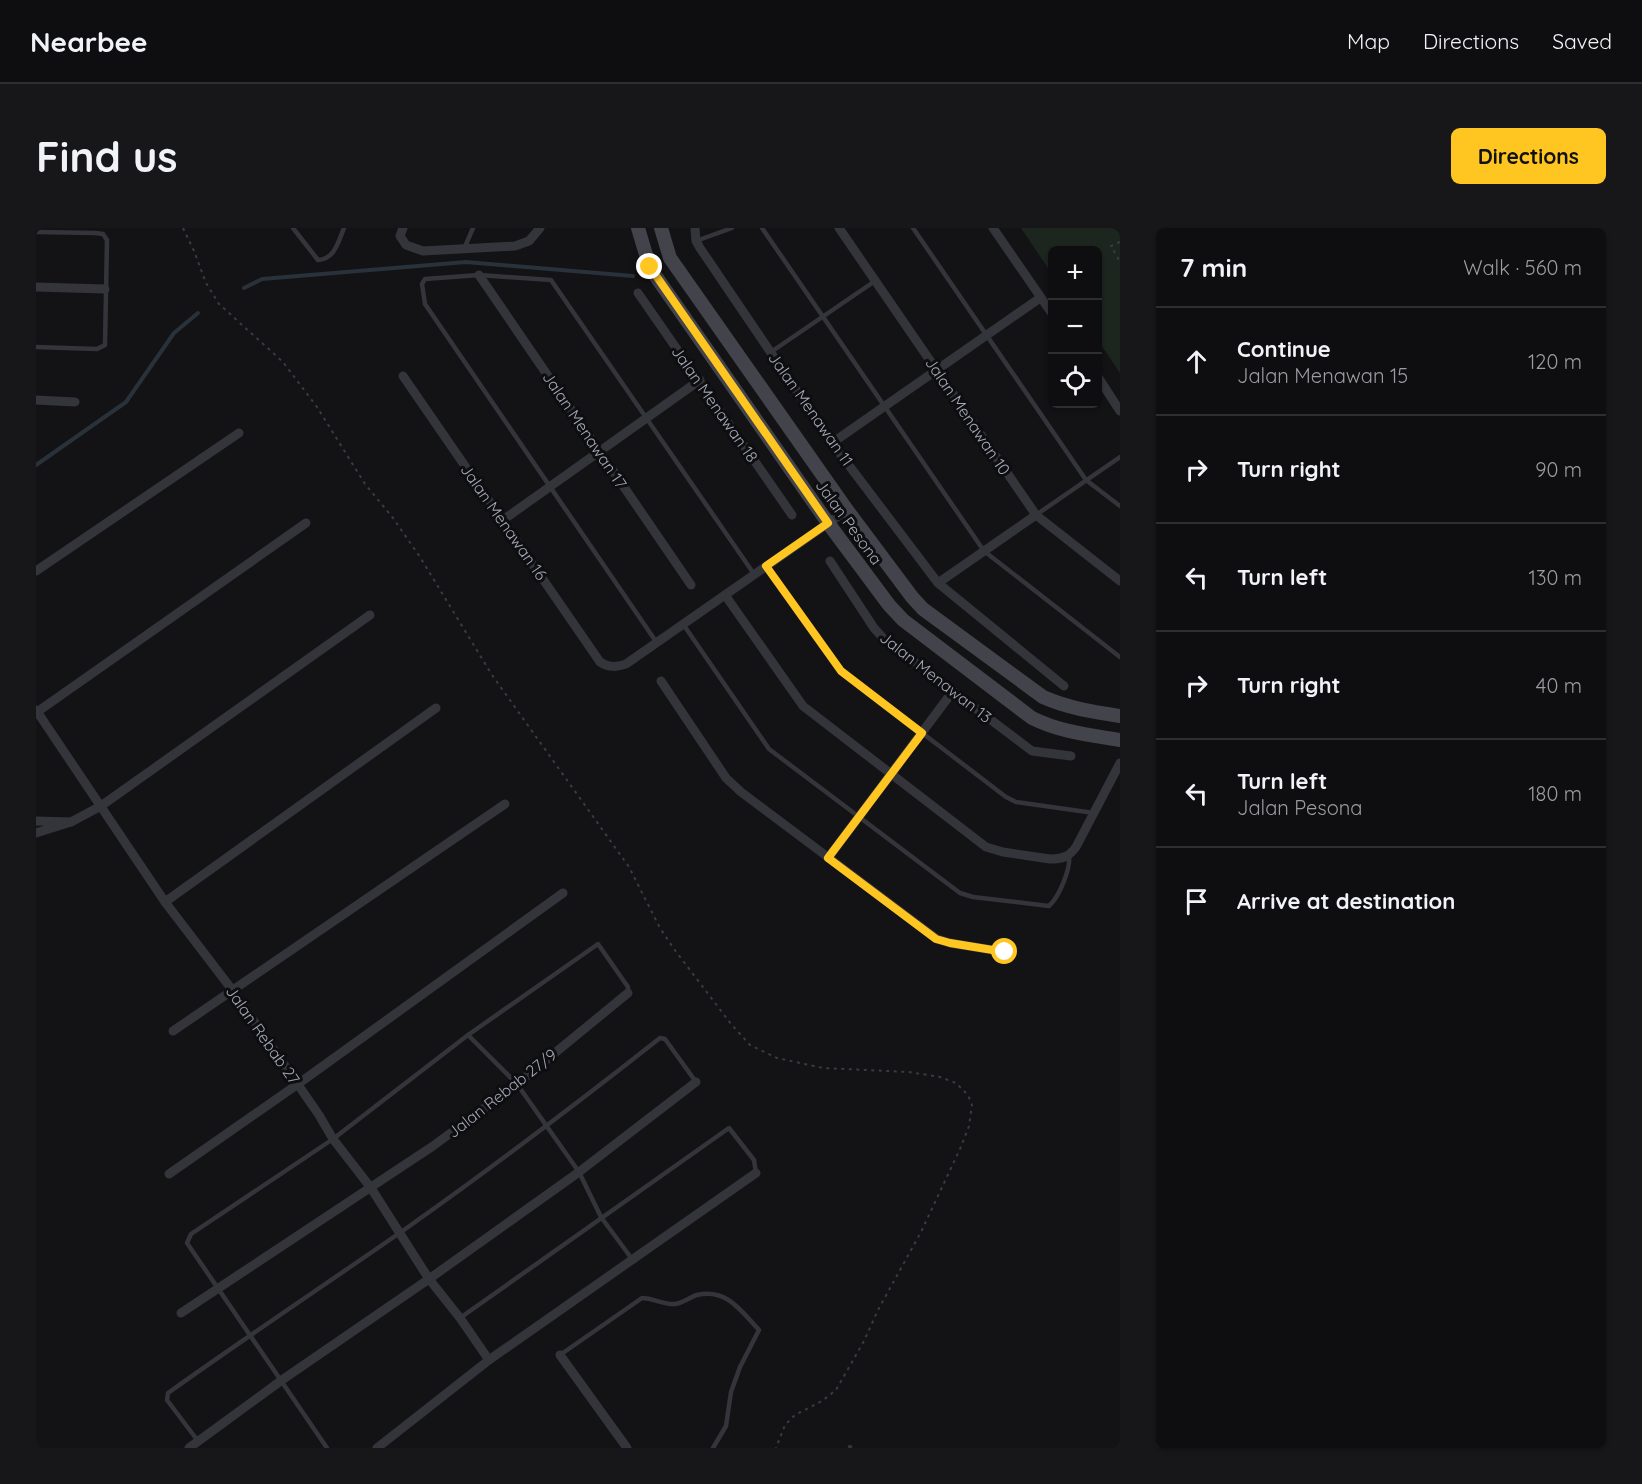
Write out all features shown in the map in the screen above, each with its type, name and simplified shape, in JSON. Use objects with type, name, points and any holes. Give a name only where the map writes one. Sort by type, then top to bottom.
[{"type":"street","points":[[402,232],[406,245],[423,250],[464,249],[515,246],[529,241],[540,228]]},
{"type":"street","name":"Jalan Pesona","points":[[638,228],[650,267],[828,523],[903,621],[1021,711],[1047,726],[1120,740]]},
{"type":"street","name":"Jalan Pesona","points":[[661,228],[670,258],[847,510],[906,590],[923,609],[1043,697],[1072,708],[1120,716]]},
{"type":"street","name":"Jalan Menawan 11","points":[[694,228],[696,241],[832,443],[938,583],[1064,686]]},
{"type":"street","name":"Jalan Menawan 10","points":[[839,228],[1036,515],[1120,581]]},
{"type":"street","points":[[993,228],[1048,308]]},
{"type":"street","name":"Jalan Menawan 17","points":[[479,275],[691,585]]},
{"type":"street","points":[[36,287],[105,289]]},
{"type":"street","name":"Jalan Menawan 18","points":[[638,293],[792,515]]},
{"type":"street","points":[[832,443],[1040,298]]},
{"type":"street","name":"Jalan Menawan 16","points":[[403,376],[600,662],[606,666],[616,667],[626,664],[657,643]]},
{"type":"street","points":[[503,520],[700,380]]},
{"type":"street","points":[[1102,383],[1120,411]]},
{"type":"street","points":[[36,400],[75,402]]},
{"type":"street","points":[[36,571],[239,433]]},
{"type":"street","points":[[657,643],[847,510]]},
{"type":"street","points":[[938,583],[1036,515]]},
{"type":"street","points":[[37,711],[306,523]]},
{"type":"street","name":"Jalan Menawan 13","points":[[830,561],[879,634],[1032,751],[1071,756]]},
{"type":"street","points":[[725,595],[797,700],[891,776],[993,850],[1050,859],[1069,855],[1076,847],[1120,764]]},
{"type":"street","points":[[36,833],[71,822],[101,806],[370,615]]},
{"type":"street","points":[[660,681],[726,778],[741,792],[936,939],[1005,952]]},
{"type":"street","points":[[828,858],[953,691]]},
{"type":"street","points":[[165,902],[436,708]]},
{"type":"street","name":"Jalan Rebab 27","points":[[37,711],[165,902],[233,991],[333,1139],[371,1188],[429,1279],[489,1360]]},
{"type":"street","points":[[173,1031],[505,804]]},
{"type":"street","points":[[36,821],[71,822]]},
{"type":"street","points":[[170,1174],[563,893]]},
{"type":"street","name":"Jalan Rebab 27/9","points":[[182,1313],[433,1146],[517,1084],[628,993]]},
{"type":"street","points":[[189,1448],[579,1172],[696,1082]]},
{"type":"street","points":[[376,1448],[489,1360],[756,1173]]},
{"type":"street","points":[[560,1355],[627,1448]]},
{"type":"lane","points":[[293,228],[318,260],[326,260],[332,254],[344,228]]},
{"type":"lane","points":[[464,249],[473,228]]},
{"type":"lane","points":[[696,241],[732,228]]},
{"type":"lane","points":[[762,228],[984,551],[1120,657]]},
{"type":"lane","points":[[913,228],[1086,480],[1120,506]]},
{"type":"lane","points":[[36,232],[103,234],[106,240],[105,345],[97,349],[36,347]]},
{"type":"lane","points":[[657,643],[425,304],[422,284],[425,279],[479,275],[551,280],[648,417],[754,574]]},
{"type":"lane","points":[[771,352],[875,281]]},
{"type":"lane","points":[[1036,515],[1120,457]]},
{"type":"lane","points":[[766,566],[841,671],[922,733],[1011,800],[1094,813]]},
{"type":"lane","points":[[683,624],[765,744],[966,896],[1048,906],[1054,901],[1068,870],[1069,855]]},
{"type":"lane","points":[[327,1448],[187,1243],[191,1234],[333,1139],[468,1035],[598,944],[628,987],[628,993]]},
{"type":"lane","points":[[468,1035],[517,1084],[579,1172],[601,1217],[632,1260]]},
{"type":"lane","points":[[199,1442],[167,1400],[168,1393],[250,1334],[400,1233],[548,1127],[660,1038],[665,1039],[696,1082]]},
{"type":"lane","points":[[460,1318],[729,1128],[754,1160],[756,1173]]},
{"type":"lane","points":[[560,1355],[638,1299],[653,1298],[675,1304],[707,1294],[729,1299],[759,1330],[740,1367],[731,1392],[726,1426],[713,1448]]},
{"type":"path","points":[[183,228],[206,283],[219,304],[283,362],[317,407],[365,484],[393,518],[420,557],[492,675],[629,867],[660,928],[731,1024],[750,1045],[777,1058],[824,1068],[909,1072],[940,1077],[956,1083],[968,1095],[972,1105],[969,1126],[960,1149],[921,1232],[878,1310],[864,1341],[836,1390],[822,1401],[795,1415],[784,1425],[776,1448]]},
{"type":"path","points":[[1120,242],[1111,246],[1120,262]]},
{"type":"shaded area","points":[[1021,228],[1120,228],[1120,373],[1102,346],[1102,246],[1048,246],[1048,268]]},
{"type":"waterway","points":[[244,288],[262,279],[466,262],[633,276]]},
{"type":"waterway","points":[[36,465],[126,402],[174,333],[198,313]]},
{"type":"route","points":[[650,267],[828,523],[766,566],[835,665],[922,733],[828,858],[936,939],[1005,952]]}]
